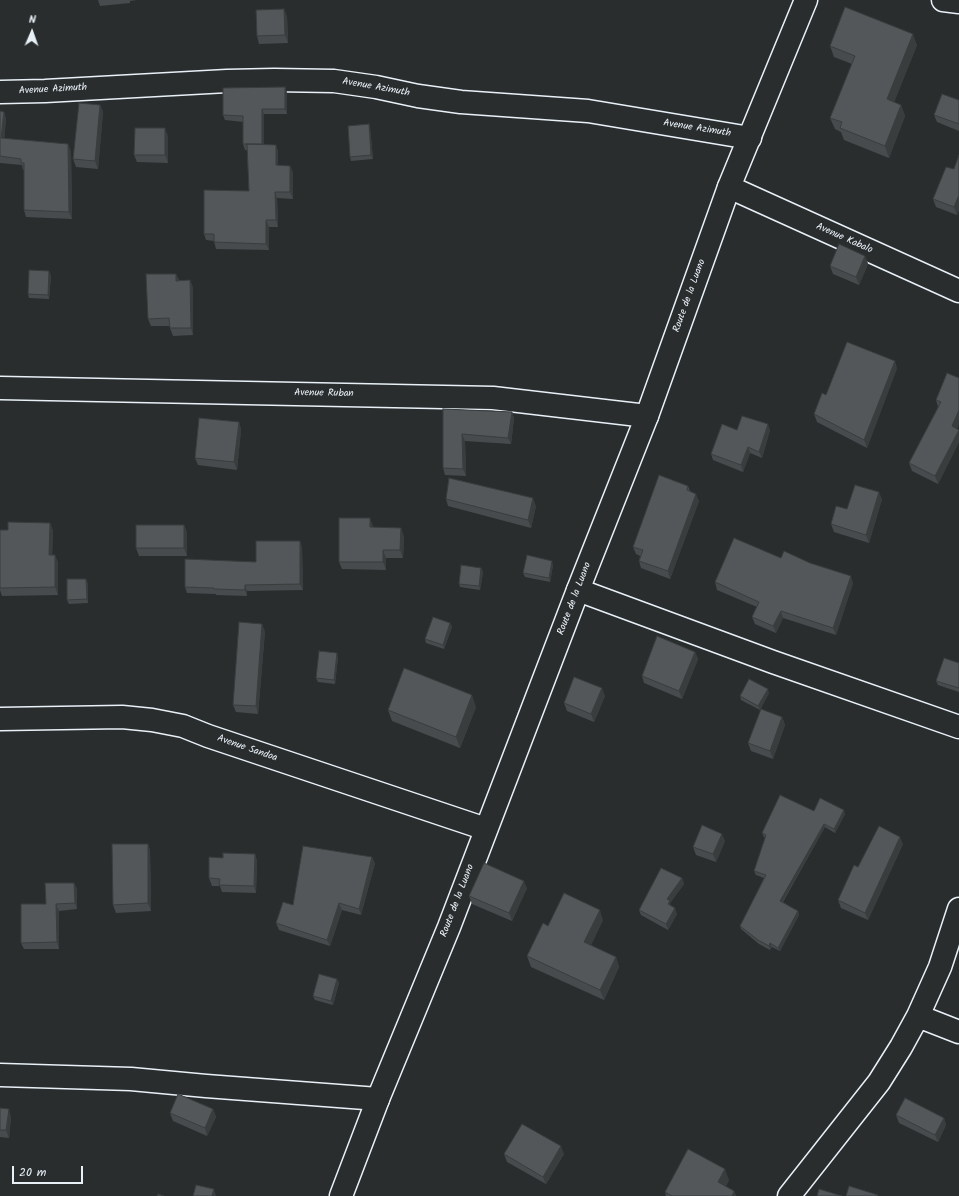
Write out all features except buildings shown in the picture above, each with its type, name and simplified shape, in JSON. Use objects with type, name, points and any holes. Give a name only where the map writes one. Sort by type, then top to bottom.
[{"type":"street","name":"Route de la Luano","points":[[341,1196],[378,1099],[446,934],[578,590],[647,416],[729,187],[806,0]]},
{"type":"street","points":[[943,0],[959,2]]},
{"type":"street","name":"Avenue Azimuth","points":[[0,92],[227,81],[334,81],[461,102],[588,110],[750,138]]},
{"type":"street","name":"Avenue Kabalo","points":[[729,187],[959,291]]},
{"type":"street","name":"Avenue Ruban","points":[[0,388],[493,398],[647,416]]},
{"type":"street","points":[[578,590],[773,662],[959,728]]},
{"type":"street","name":"Avenue Sandoa","points":[[0,719],[122,717],[152,720],[183,726],[208,736],[486,829]]},
{"type":"street","points":[[789,1196],[879,1082],[901,1047],[918,1016],[940,967],[959,909]]},
{"type":"street","points":[[918,1016],[959,1032]]},
{"type":"street","points":[[0,1075],[131,1079],[378,1099]]}]
